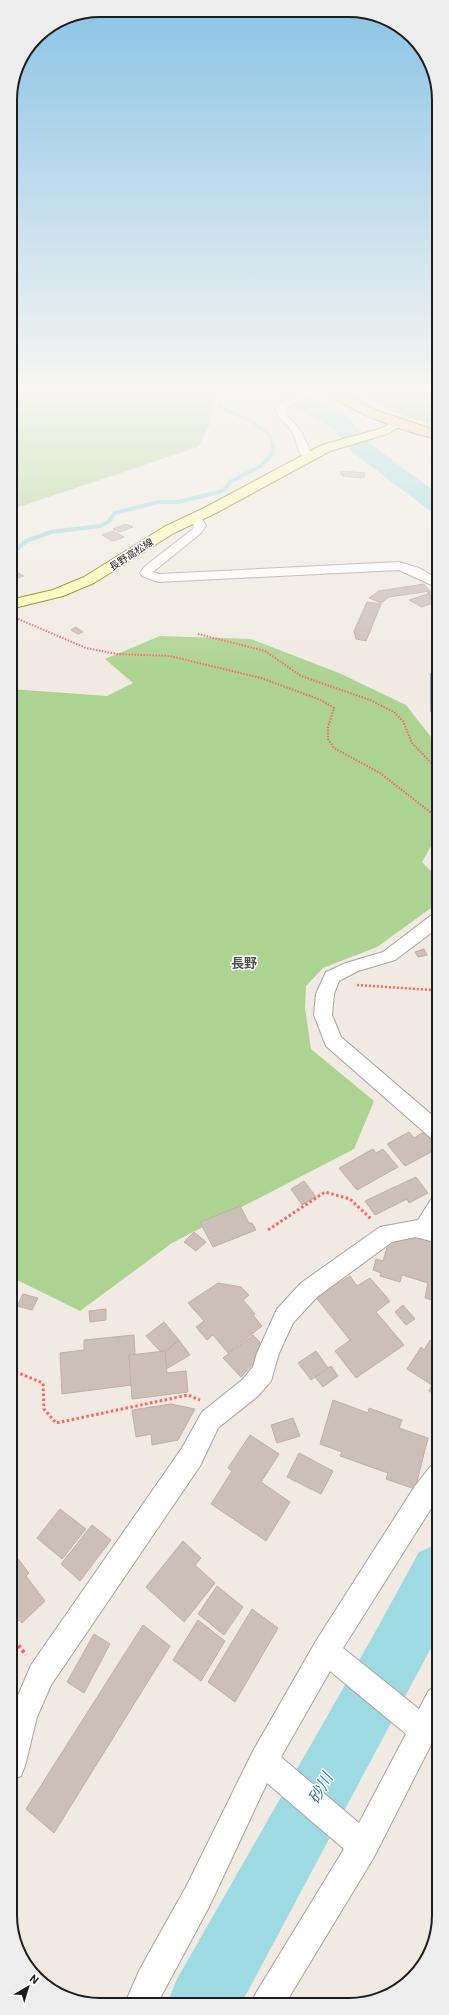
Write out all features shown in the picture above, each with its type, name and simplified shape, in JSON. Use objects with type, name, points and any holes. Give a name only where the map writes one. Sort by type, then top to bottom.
[{"type":"main road","name":"長野高松線","points":[[17,609],[89,580],[169,530],[256,485]]},
{"type":"street","points":[[196,517],[200,526],[197,531],[146,573],[158,578],[398,566],[409,567],[432,580]]},
{"type":"street","points":[[432,923],[389,956],[352,967],[332,977],[325,994],[323,1015],[333,1041],[432,1127]]},
{"type":"street","points":[[17,1741],[23,1716],[40,1675],[191,1457],[210,1420],[224,1407],[250,1388],[263,1373],[268,1353],[285,1316],[309,1290],[387,1234],[415,1228],[431,1232]]},
{"type":"street","points":[[143,1998],[151,1980],[198,1896],[263,1761],[326,1651],[424,1495],[432,1485]]},
{"type":"street","points":[[326,1651],[423,1730]]},
{"type":"street","points":[[271,1998],[363,1846],[432,1713]]},
{"type":"street","points":[[263,1761],[363,1846]]},
{"type":"path","points":[[17,613],[86,648],[117,654],[170,656],[261,678],[321,700],[334,708],[328,727],[328,739],[334,748],[380,774],[432,813]]},
{"type":"path","points":[[198,634],[265,651],[301,676],[370,700],[394,712],[403,721],[412,743],[432,764]]},
{"type":"path","points":[[325,994],[352,984],[432,989]]},
{"type":"path","points":[[268,1230],[325,1192],[350,1199],[387,1234]]},
{"type":"path","points":[[17,1372],[43,1383],[44,1409],[56,1423],[188,1395],[224,1407]]},
{"type":"green space","points":[[17,485],[85,485],[17,508]]},
{"type":"green space","points":[[160,636],[251,639],[339,673],[406,705],[432,738],[432,844],[422,862],[432,872],[432,906],[377,947],[323,968],[306,986],[305,1008],[311,1049],[374,1101],[354,1149],[172,1243],[80,1311],[17,1280],[17,690],[107,696],[133,683],[105,659]]},
{"type":"building","points":[[126,524],[133,527],[120,532],[113,529]]},
{"type":"building","points":[[113,531],[124,537],[113,541],[102,535]]},
{"type":"building","points":[[17,572],[24,576],[17,578]]},
{"type":"building","points":[[424,584],[430,591],[389,597],[381,603],[369,598],[379,591]]},
{"type":"building","points":[[432,592],[432,597],[427,593]]},
{"type":"building","points":[[428,594],[432,597],[432,603],[422,607],[409,600]]},
{"type":"building","points":[[367,602],[381,604],[366,641],[356,639],[354,631]]},
{"type":"building","points":[[76,627],[83,632],[78,634],[71,630]]},
{"type":"building","points":[[424,949],[427,955],[418,957],[415,952]]},
{"type":"building","points":[[427,1130],[432,1135],[432,1150],[430,1151],[431,1152],[405,1166],[387,1144],[409,1132],[414,1138]]},
{"type":"building","points":[[373,1149],[376,1153],[383,1149],[398,1167],[357,1190],[339,1168]]},
{"type":"building","points":[[416,1177],[428,1193],[409,1203],[407,1199],[375,1215],[365,1201]]},
{"type":"building","points":[[304,1181],[316,1197],[302,1205],[291,1189]]},
{"type":"building","points":[[240,1206],[249,1223],[252,1223],[256,1230],[213,1247],[200,1222]]},
{"type":"building","points":[[194,1232],[206,1242],[196,1251],[184,1242]]},
{"type":"building","points":[[405,1234],[432,1240],[432,1300],[425,1298],[428,1283],[402,1275],[400,1282],[380,1276],[381,1273],[373,1270],[376,1259],[383,1261],[389,1241],[394,1242],[396,1238]]},
{"type":"building","points":[[350,1276],[357,1286],[370,1278],[390,1301],[376,1312],[404,1345],[356,1378],[335,1351],[350,1340],[314,1295],[332,1284],[334,1286]]},
{"type":"building","points":[[218,1283],[241,1287],[249,1295],[243,1300],[255,1314],[253,1315],[262,1326],[228,1353],[213,1335],[207,1340],[196,1327],[204,1321],[188,1303]]},
{"type":"building","points":[[23,1294],[38,1298],[32,1310],[17,1306]]},
{"type":"building","points":[[403,1305],[415,1319],[406,1325],[395,1312]]},
{"type":"building","points":[[106,1309],[106,1320],[90,1322],[89,1311]]},
{"type":"building","points":[[164,1322],[179,1340],[165,1352],[160,1351],[146,1336]]},
{"type":"building","points":[[134,1335],[135,1354],[129,1355],[131,1385],[62,1394],[60,1353],[84,1350],[84,1340]]},
{"type":"building","points":[[253,1335],[260,1342],[253,1364],[241,1377],[223,1358]]},
{"type":"building","points":[[179,1340],[190,1355],[166,1369],[165,1352]]},
{"type":"building","points":[[430,1340],[432,1341],[432,1385],[407,1369],[421,1347],[424,1350]]},
{"type":"building","points":[[165,1351],[167,1373],[186,1371],[188,1392],[132,1399],[129,1355]]},
{"type":"building","points":[[316,1351],[328,1368],[311,1380],[298,1363]]},
{"type":"building","points":[[331,1366],[338,1376],[323,1387],[315,1377]]},
{"type":"building","points":[[432,1385],[432,1393],[429,1391]]},
{"type":"building","points":[[333,1400],[368,1413],[369,1408],[402,1420],[399,1428],[428,1438],[415,1489],[386,1479],[388,1473],[340,1456],[342,1452],[320,1444]]},
{"type":"building","points":[[171,1404],[195,1409],[178,1440],[152,1445],[151,1434],[136,1437],[132,1410]]},
{"type":"building","points":[[293,1418],[300,1436],[277,1443],[271,1425]]},
{"type":"building","points":[[250,1435],[279,1454],[261,1482],[290,1502],[266,1541],[211,1504],[232,1471],[228,1468]]},
{"type":"building","points":[[299,1453],[333,1471],[321,1494],[287,1477]]},
{"type":"building","points":[[60,1509],[86,1529],[62,1559],[37,1538]]},
{"type":"building","points":[[92,1525],[111,1540],[80,1581],[61,1564]]},
{"type":"building","points":[[183,1541],[201,1558],[195,1565],[215,1583],[184,1622],[146,1587]]},
{"type":"building","points":[[17,1558],[29,1573],[26,1576],[45,1601],[22,1623],[19,1620],[17,1622]]},
{"type":"building","points":[[217,1586],[243,1607],[224,1635],[198,1614]]},
{"type":"building","points":[[252,1609],[278,1628],[235,1702],[208,1682]]},
{"type":"building","points":[[198,1620],[225,1641],[201,1681],[173,1660]]},
{"type":"building","points":[[143,1625],[170,1646],[54,1833],[26,1809]]},
{"type":"building","points":[[94,1634],[110,1644],[84,1693],[67,1682]]},
{"type":"waterway","points":[[17,549],[26,541],[51,532],[100,526],[108,522],[115,513],[158,502],[178,502],[219,492],[228,485]]},
{"type":"waterway","name":"砂川","points":[[411,485],[432,501]]},
{"type":"waterway","name":"砂川","points":[[205,1998],[394,1657],[432,1585]]},
{"type":"district","name":"長野","points":[[244,963]]}]
